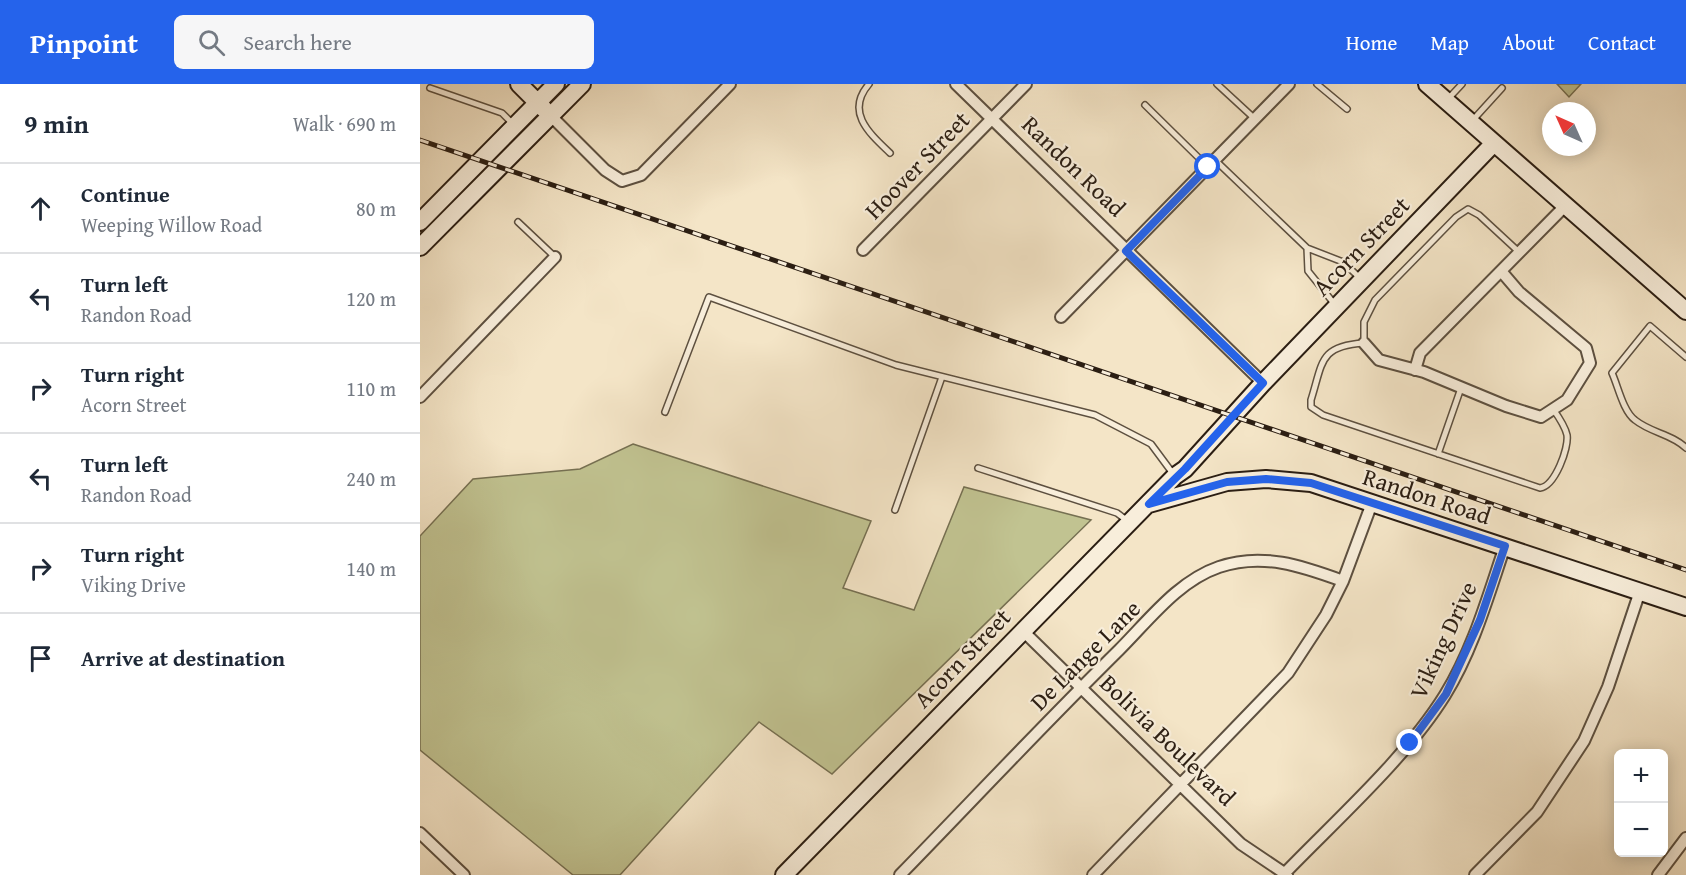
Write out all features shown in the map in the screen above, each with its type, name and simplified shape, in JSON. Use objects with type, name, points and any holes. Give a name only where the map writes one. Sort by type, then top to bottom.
[{"type":"street","points":[[519,84],[605,170],[622,181],[641,175],[730,84]]},
{"type":"street","points":[[438,228],[423,219],[555,84]]},
{"type":"street","points":[[420,247],[582,84]]},
{"type":"street","name":"Randon Road","points":[[956,84],[1263,383]]},
{"type":"street","name":"Hoover Street","points":[[863,250],[1026,84]]},
{"type":"street","points":[[1061,317],[1289,84]]},
{"type":"street","points":[[1427,84],[1686,311]]},
{"type":"street","name":"Acorn Street","points":[[784,875],[1022,630],[1175,476],[1185,469],[1263,383],[1494,143]]},
{"type":"street","points":[[1415,370],[1420,353],[1566,205]]},
{"type":"street","points":[[420,397],[555,257]]},
{"type":"street","points":[[1364,343],[1379,360],[1415,370],[1541,417],[1567,400],[1590,363],[1586,348],[1519,292],[1501,271]]},
{"type":"street","name":"Randon Road","points":[[1149,504],[1227,482],[1266,479],[1311,483],[1686,607]]},
{"type":"street","points":[[1094,875],[1288,673],[1326,615],[1343,580],[1372,503]]},
{"type":"street","name":"Viking Drive","points":[[1285,874],[1410,743],[1446,694],[1480,620],[1505,546]]},
{"type":"street","name":"De Lange Lane","points":[[900,875],[1080,688],[1187,583],[1219,567],[1253,560],[1292,563],[1343,580]]},
{"type":"street","points":[[1476,875],[1537,812],[1584,741],[1608,687],[1640,591]]},
{"type":"street","name":"Bolivia Boulevard","points":[[1022,630],[1241,844],[1285,874]]},
{"type":"street","points":[[420,833],[464,875]]},
{"type":"street","points":[[1658,875],[1686,838]]},
{"type":"lane","points":[[869,84],[860,97],[860,120],[867,131],[890,153]]},
{"type":"lane","points":[[1216,84],[1254,119]]},
{"type":"lane","points":[[1317,84],[1347,109]]},
{"type":"lane","points":[[1446,101],[1462,84]]},
{"type":"lane","points":[[430,88],[502,113],[515,126]]},
{"type":"lane","points":[[1470,122],[1502,88]]},
{"type":"lane","points":[[1145,105],[1307,248],[1343,262],[1362,280]]},
{"type":"lane","points":[[1519,252],[1479,215],[1468,209],[1456,217],[1375,300],[1364,322],[1364,343],[1341,345],[1332,349],[1321,366],[1311,407],[1323,415],[1540,488],[1546,487],[1556,477],[1567,439],[1553,409]]},
{"type":"lane","points":[[518,222],[555,257]]},
{"type":"lane","points":[[1307,248],[1308,271],[1336,306]]},
{"type":"lane","points":[[665,412],[709,297],[896,365],[1095,415],[1151,444],[1175,476]]},
{"type":"lane","points":[[1686,357],[1650,326],[1612,372],[1630,414],[1636,421],[1678,441],[1686,448]]},
{"type":"lane","points":[[895,510],[942,376]]},
{"type":"lane","points":[[1438,454],[1461,388]]},
{"type":"lane","points":[[978,468],[1117,513],[1130,523]]},
{"type":"green space","points":[[1557,84],[1581,84],[1569,97]]},
{"type":"green space","points":[[633,444],[871,521],[843,588],[914,610],[964,487],[1091,520],[832,774],[759,722],[620,875],[573,875],[420,750],[420,536],[473,479],[580,469]]},
{"type":"railway","points":[[420,140],[1686,570]]},
{"type":"route","points":[[1208,167],[1126,251],[1263,383],[1185,469],[1175,476],[1149,504],[1227,482],[1266,479],[1311,483],[1505,546],[1480,620],[1446,694],[1410,743]]}]
